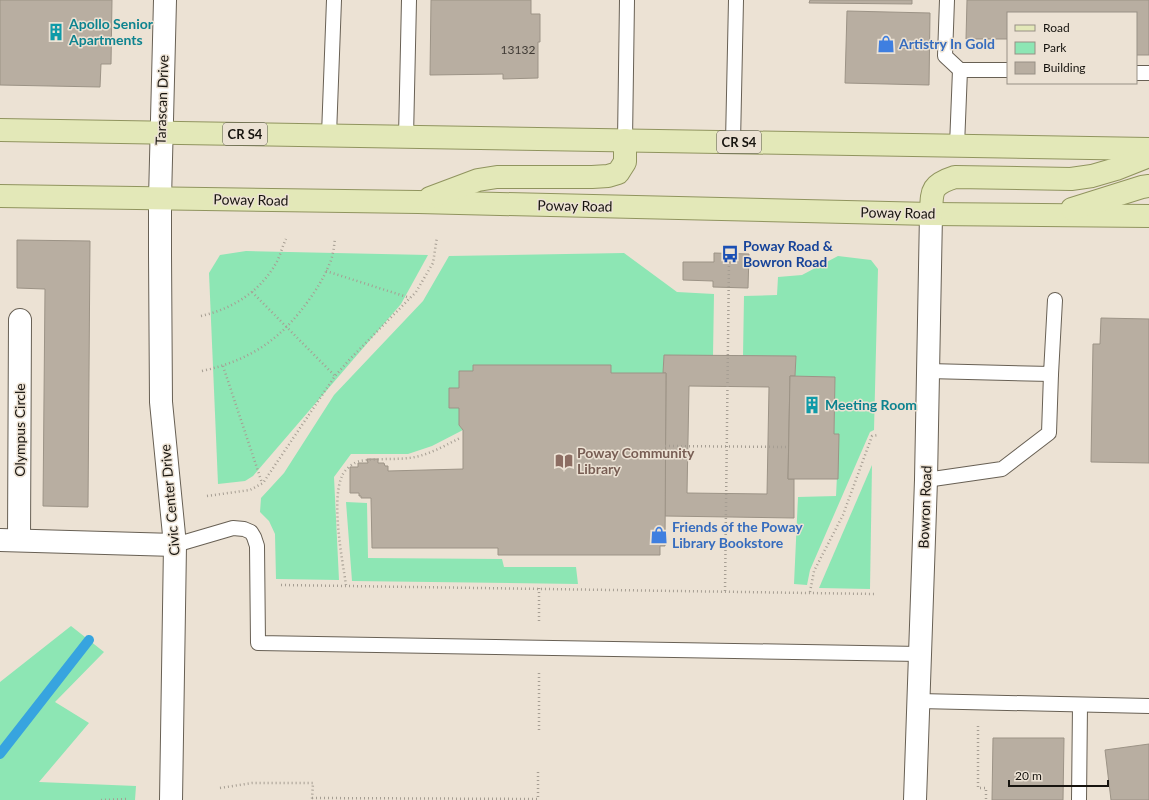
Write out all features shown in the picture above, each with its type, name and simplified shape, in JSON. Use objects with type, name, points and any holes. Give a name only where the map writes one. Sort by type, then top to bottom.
[{"type":"main road","name":"CR S4","points":[[0,130],[1149,149]]},
{"type":"main road","points":[[418,202],[478,180],[496,177],[608,176],[618,173],[625,162],[625,140]]},
{"type":"main road","points":[[931,214],[932,192],[942,181],[955,177],[1071,178],[1092,176],[1116,169],[1149,156]]},
{"type":"main road","points":[[1056,215],[1149,186]]},
{"type":"main road","name":"Poway Road","points":[[0,196],[418,202],[931,214],[1149,216]]},
{"type":"street","name":"Tarascan Drive","points":[[160,199],[165,0]]},
{"type":"street","name":"Civic Center Drive","points":[[160,199],[161,402],[175,545],[171,800]]},
{"type":"street","name":"Bowron Road","points":[[915,800],[926,480],[931,214]]},
{"type":"street","name":"Olympus Circle","points":[[20,320],[10,540],[175,545]]},
{"type":"lane","points":[[329,135],[334,0]]},
{"type":"lane","points":[[406,137],[409,0]]},
{"type":"lane","points":[[625,140],[627,0]]},
{"type":"lane","points":[[733,142],[736,0]]},
{"type":"lane","points":[[947,0],[945,56],[960,70],[1007,70]]},
{"type":"lane","points":[[957,146],[960,70]]},
{"type":"lane","points":[[1137,73],[1149,73]]},
{"type":"lane","points":[[926,480],[1002,469],[1048,433],[1054,300]]},
{"type":"lane","points":[[928,371],[1051,374]]},
{"type":"lane","points":[[175,545],[233,528],[244,529],[250,532],[254,537],[256,546],[258,643],[920,654]]},
{"type":"lane","points":[[919,701],[1149,706]]},
{"type":"lane","points":[[1079,800],[1080,705]]},
{"type":"path","points":[[207,496],[250,490],[262,484],[335,376],[416,292],[433,263],[436,237]]},
{"type":"path","points":[[202,371],[223,366],[268,344],[287,328],[302,310],[319,285],[330,264],[335,238]]},
{"type":"path","points":[[201,316],[215,313],[232,306],[252,292],[265,279],[276,264],[286,239]]},
{"type":"path","points":[[726,591],[729,259]]},
{"type":"path","points":[[326,271],[410,298]]},
{"type":"path","points":[[252,292],[335,376]]},
{"type":"path","points":[[223,366],[262,484]]},
{"type":"path","points":[[810,592],[814,570],[843,515],[872,436],[878,435]]},
{"type":"path","points":[[346,585],[338,524],[338,496],[341,476],[346,470],[359,461],[411,458],[438,450],[460,438]]},
{"type":"path","points":[[666,446],[789,447]]},
{"type":"path","points":[[276,585],[874,594]]},
{"type":"path","points":[[540,588],[540,626]]},
{"type":"path","points":[[538,730],[539,670]]},
{"type":"path","points":[[978,726],[978,788],[986,788],[986,800]]},
{"type":"path","points":[[220,788],[252,783],[313,783],[312,799],[538,799],[538,771]]},
{"type":"path","points":[[101,800],[128,799]]},
{"type":"green space","points":[[246,251],[428,255],[401,304],[253,476],[245,481],[218,484],[209,273],[220,255]]},
{"type":"green space","points":[[624,253],[677,292],[714,294],[713,356],[664,355],[663,373],[611,373],[611,365],[473,365],[473,371],[459,388],[449,388],[449,408],[459,408],[459,425],[463,430],[432,446],[408,454],[351,454],[334,477],[339,580],[276,579],[275,534],[269,521],[260,512],[261,498],[284,473],[334,395],[423,301],[449,256]]},
{"type":"green space","points":[[838,256],[871,260],[878,269],[874,430],[870,432],[810,570],[807,585],[794,584],[798,497],[836,496],[839,435],[834,434],[835,377],[795,376],[796,357],[743,356],[744,296],[777,295],[778,277],[802,275]]},
{"type":"green space","points":[[872,465],[870,589],[819,588]]},
{"type":"green space","points":[[346,502],[367,503],[368,558],[502,559],[504,567],[576,567],[578,584],[352,581]]},
{"type":"green space","points":[[71,626],[104,652],[55,702],[89,723],[39,782],[136,786],[135,800],[0,800],[0,682]]},
{"type":"building","name":"Apollo Senior Apartments","points":[[0,0],[112,0],[111,64],[101,64],[100,87],[0,85]]},
{"type":"building","points":[[431,0],[531,0],[531,14],[540,14],[538,78],[503,79],[503,74],[430,75]]},
{"type":"building","points":[[810,0],[912,0],[912,4],[809,3]]},
{"type":"building","points":[[967,0],[1149,0],[1149,55],[1137,55],[1137,12],[1007,12],[1007,39],[966,39]]},
{"type":"building","points":[[847,11],[930,13],[929,85],[845,83]]},
{"type":"building","points":[[17,240],[90,241],[88,507],[43,506],[45,289],[17,288]]},
{"type":"building","points":[[714,253],[749,254],[748,288],[713,287],[713,281],[683,280],[683,262],[714,262]]},
{"type":"building","points":[[1101,318],[1149,319],[1149,463],[1091,462],[1093,344],[1100,344]]},
{"type":"building","points":[[664,355],[796,356],[795,376],[790,376],[788,479],[794,479],[794,518],[665,516],[666,373],[663,373]],"holes":[[[689,386],[769,387],[767,494],[687,493]]]},
{"type":"building","name":"Poway Community Library","points":[[473,365],[611,365],[611,373],[666,373],[665,546],[660,546],[660,555],[498,555],[498,548],[372,548],[371,498],[361,498],[359,493],[350,493],[350,467],[358,467],[358,463],[368,463],[367,459],[378,459],[378,463],[384,463],[385,466],[388,466],[388,471],[463,469],[463,430],[459,425],[459,408],[449,408],[449,388],[459,388],[459,371],[473,371]]},
{"type":"building","name":"Meeting Room","points":[[790,376],[835,377],[834,434],[839,434],[838,479],[788,479]]},
{"type":"building","points":[[993,738],[1064,738],[1063,800],[992,800]]},
{"type":"building","points":[[1149,744],[1149,800],[1111,800],[1105,750]]},
{"type":"waterway","points":[[0,754],[89,640]]},
{"type":"place","name":"Apollo Senior Apartments","points":[[56,32]]},
{"type":"place","name":"Artistry In Gold","points":[[886,44]]},
{"type":"place","name":"Poway Road & Bowron Road","points":[[730,254]]},
{"type":"place","name":"Meeting Room","points":[[812,405]]},
{"type":"place","name":"Poway Community Library","points":[[564,461]]},
{"type":"place","name":"Friends of the Poway Library Bookstore","points":[[659,535]]}]
